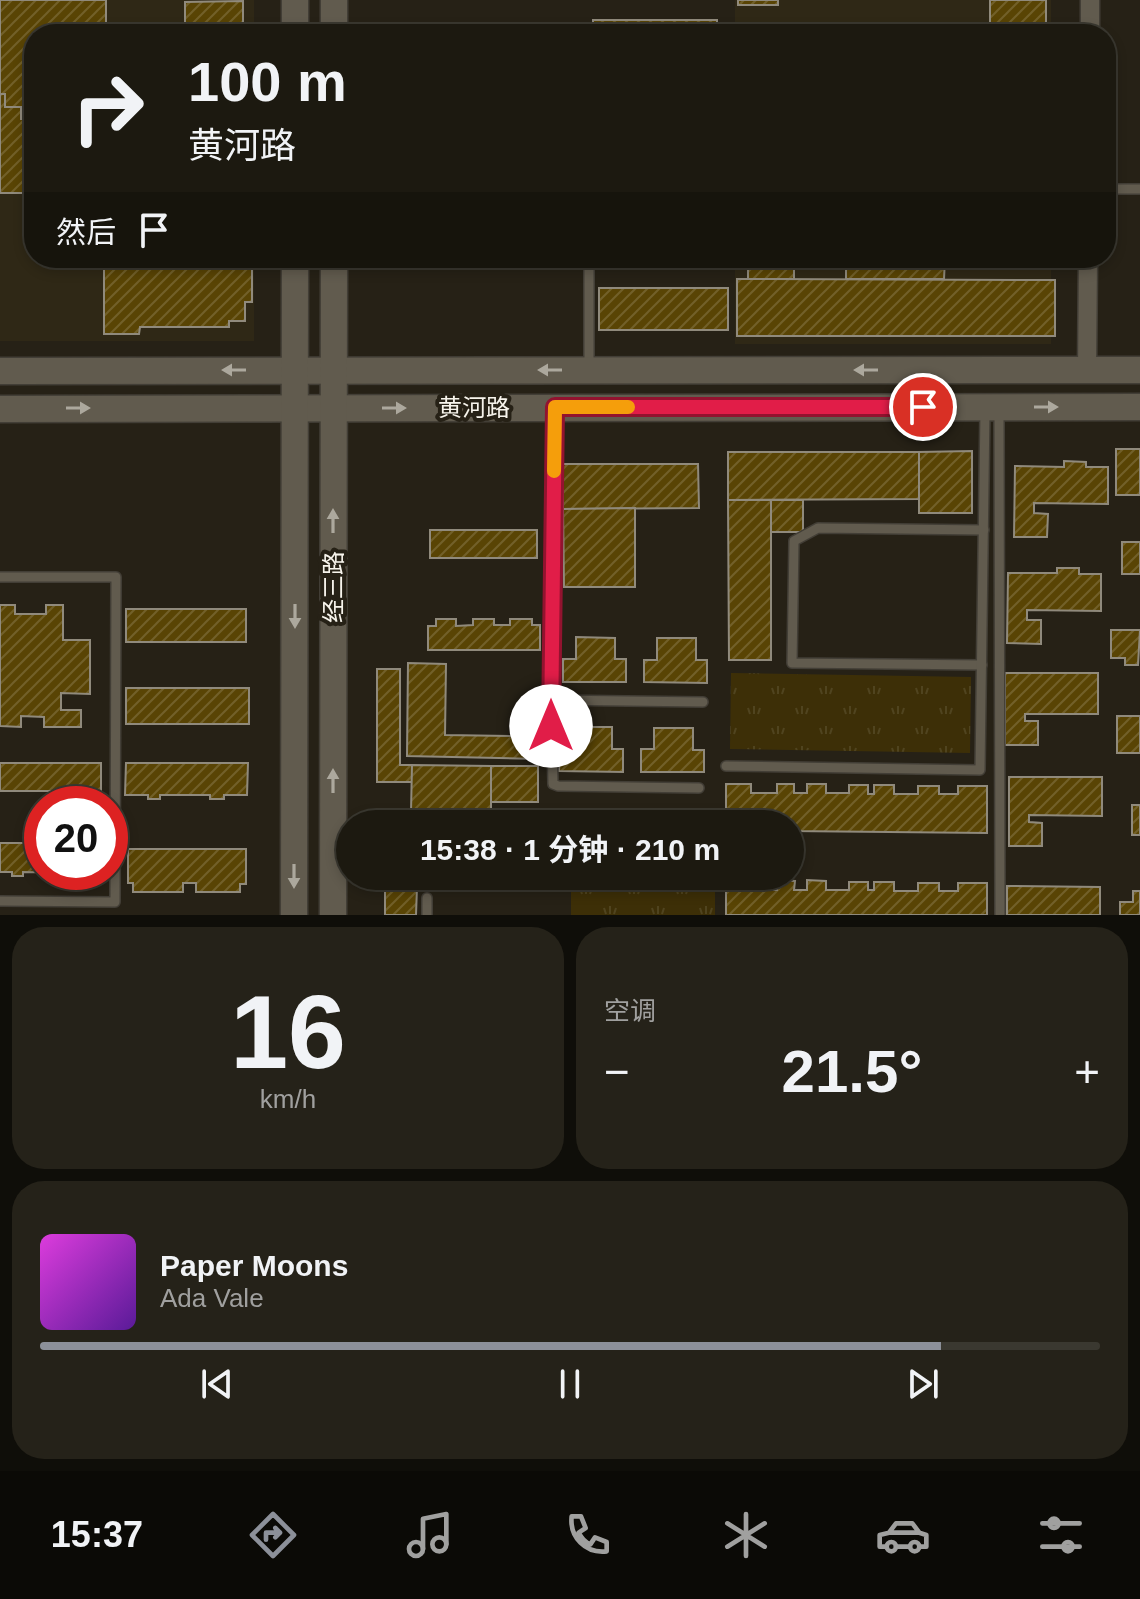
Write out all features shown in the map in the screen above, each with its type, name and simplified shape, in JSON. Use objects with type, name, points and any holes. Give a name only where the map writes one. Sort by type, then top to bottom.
[{"type":"main road","points":[[295,0],[295,24]]},
{"type":"main road","points":[[334,0],[334,24]]},
{"type":"main road","name":"经三路","points":[[294,915],[295,268]]},
{"type":"main road","name":"经三路","points":[[333,915],[334,268]]},
{"type":"main road","name":"黄河路","points":[[0,371],[1140,370]]},
{"type":"main road","name":"黄河路","points":[[0,409],[1140,407]]},
{"type":"street","points":[[1090,0],[1090,24]]},
{"type":"street","points":[[1087,370],[1088,268]]},
{"type":"lane","points":[[1116,189],[1140,189]]},
{"type":"lane","points":[[589,268],[589,370]]},
{"type":"lane","points":[[555,407],[551,700],[553,784],[699,788]]},
{"type":"lane","points":[[726,766],[980,770],[984,530],[992,407]]},
{"type":"lane","points":[[992,407],[1000,915]]},
{"type":"lane","points":[[982,665],[792,663],[794,541],[818,528],[984,530]]},
{"type":"lane","points":[[0,577],[116,577],[116,592],[115,902],[0,901]]},
{"type":"lane","points":[[551,700],[703,702]]},
{"type":"lane","points":[[427,898],[427,915]]},
{"type":"shaded area","points":[[0,0],[254,0],[254,24],[24,24],[24,268],[254,268],[254,341],[0,341]]},
{"type":"shaded area","points":[[735,0],[1051,0],[1051,24],[735,24]]},
{"type":"shaded area","points":[[735,268],[1051,268],[1051,344],[735,344]]},
{"type":"green space","points":[[731,673],[971,677],[970,753],[730,749]]},
{"type":"green space","points":[[571,890],[715,891],[715,915],[571,915]]},
{"type":"building","points":[[0,0],[106,0],[106,24],[24,24],[24,131],[0,131]]},
{"type":"building","points":[[738,0],[778,0],[778,5],[738,5]]},
{"type":"building","points":[[990,0],[1046,0],[1046,24],[990,24]]},
{"type":"building","points":[[243,1],[243,24],[185,24],[185,2]]},
{"type":"building","points":[[593,20],[717,20],[717,24],[593,24]]},
{"type":"building","points":[[0,94],[5,94],[5,107],[21,107],[21,119],[24,119],[24,193],[0,193]]},
{"type":"building","points":[[104,268],[252,268],[252,302],[245,302],[245,321],[229,321],[229,327],[140,327],[139,334],[104,334]]},
{"type":"building","points":[[748,268],[794,268],[794,279],[748,279]]},
{"type":"building","points":[[846,268],[945,268],[944,279],[846,279]]},
{"type":"building","points":[[737,279],[1055,280],[1055,336],[737,336]]},
{"type":"building","points":[[599,288],[728,288],[728,330],[599,330]]},
{"type":"building","points":[[1116,449],[1140,449],[1140,495],[1116,495]]},
{"type":"building","points":[[972,451],[972,513],[919,513],[919,452]]},
{"type":"building","points":[[728,452],[919,452],[919,499],[728,500]]},
{"type":"building","points":[[1064,461],[1086,462],[1086,467],[1108,467],[1108,504],[1034,503],[1034,513],[1048,514],[1047,537],[1014,537],[1015,466],[1064,467]]},
{"type":"building","points":[[563,464],[698,464],[699,508],[563,509]]},
{"type":"building","points":[[728,500],[771,500],[771,660],[729,660]]},
{"type":"building","points":[[771,500],[803,500],[803,532],[771,532]]},
{"type":"building","points":[[635,508],[635,587],[564,587],[563,509]]},
{"type":"building","points":[[430,530],[537,530],[537,558],[430,558]]},
{"type":"building","points":[[1122,542],[1140,542],[1140,574],[1122,574]]},
{"type":"building","points":[[1057,568],[1079,568],[1079,574],[1101,574],[1101,611],[1027,610],[1027,620],[1041,620],[1041,644],[1007,643],[1008,573],[1057,573]]},
{"type":"building","points":[[0,605],[15,605],[15,614],[46,614],[46,605],[63,605],[63,640],[90,640],[90,694],[61,693],[61,710],[81,710],[81,727],[44,727],[44,717],[21,716],[21,727],[0,726]]},
{"type":"building","points":[[126,609],[246,609],[246,642],[126,642]]},
{"type":"building","points":[[436,619],[456,619],[456,626],[473,625],[473,619],[494,619],[494,625],[510,625],[510,619],[532,619],[532,625],[540,625],[540,650],[428,650],[428,626],[436,626]]},
{"type":"building","points":[[1111,630],[1140,630],[1138,665],[1125,665],[1125,658],[1111,658]]},
{"type":"building","points":[[576,637],[615,638],[615,659],[626,659],[626,682],[563,682],[563,659],[576,659]]},
{"type":"building","points":[[657,638],[696,638],[696,660],[707,660],[707,683],[644,682],[644,660],[657,660]]},
{"type":"building","points":[[408,663],[446,664],[445,735],[516,736],[517,719],[538,719],[538,759],[407,756]]},
{"type":"building","points":[[377,669],[400,669],[400,765],[412,765],[412,782],[377,782]]},
{"type":"building","points":[[1005,673],[1098,673],[1098,714],[1025,714],[1025,721],[1038,721],[1038,745],[1005,745]]},
{"type":"building","points":[[126,688],[249,688],[249,724],[126,724]]},
{"type":"building","points":[[1117,716],[1140,716],[1140,753],[1117,753]]},
{"type":"building","points":[[573,727],[612,727],[612,749],[623,749],[623,772],[559,771],[560,749],[573,749]]},
{"type":"building","points":[[654,728],[693,728],[693,750],[704,750],[704,772],[641,772],[641,749],[654,749]]},
{"type":"building","points":[[0,763],[101,763],[101,786],[24,786],[24,791],[0,791]]},
{"type":"building","points":[[126,763],[248,763],[247,795],[224,795],[224,799],[210,799],[210,795],[160,795],[160,799],[148,799],[148,795],[128,795],[128,786],[125,786]]},
{"type":"building","points":[[412,765],[491,766],[491,810],[411,810]]},
{"type":"building","points":[[491,766],[538,766],[538,802],[491,802]]},
{"type":"building","points":[[1009,777],[1102,777],[1102,816],[1029,815],[1029,822],[1042,823],[1042,846],[1009,846]]},
{"type":"building","points":[[726,784],[751,784],[751,793],[777,793],[777,784],[794,784],[794,793],[807,793],[807,784],[826,784],[826,793],[849,793],[849,785],[868,785],[868,794],[874,794],[874,785],[894,785],[894,794],[918,794],[918,786],[939,786],[939,794],[958,794],[958,786],[987,786],[987,833],[804,831],[804,810],[726,810]]},
{"type":"building","points":[[1132,805],[1140,805],[1140,835],[1132,835]]},
{"type":"building","points":[[0,843],[24,843],[23,876],[0,872]]},
{"type":"building","points":[[128,849],[246,849],[246,884],[240,884],[240,892],[196,892],[196,883],[183,883],[183,892],[133,892],[133,883],[128,883]]},
{"type":"building","points":[[807,880],[826,881],[826,890],[849,890],[849,882],[868,882],[868,890],[874,890],[874,882],[894,882],[894,891],[918,891],[918,883],[939,883],[939,891],[958,891],[958,883],[987,883],[987,915],[726,915],[726,890],[807,890]]},
{"type":"building","points":[[1007,886],[1100,887],[1100,915],[1007,915]]},
{"type":"building","points":[[385,890],[417,890],[416,915],[385,915]]},
{"type":"building","points":[[1133,891],[1140,891],[1140,915],[1120,915],[1120,902],[1133,902]]},
{"type":"slow traffic","points":[[554,471],[555,407],[628,407]]},
{"type":"route","points":[[551,726],[555,407],[923,407]]}]
